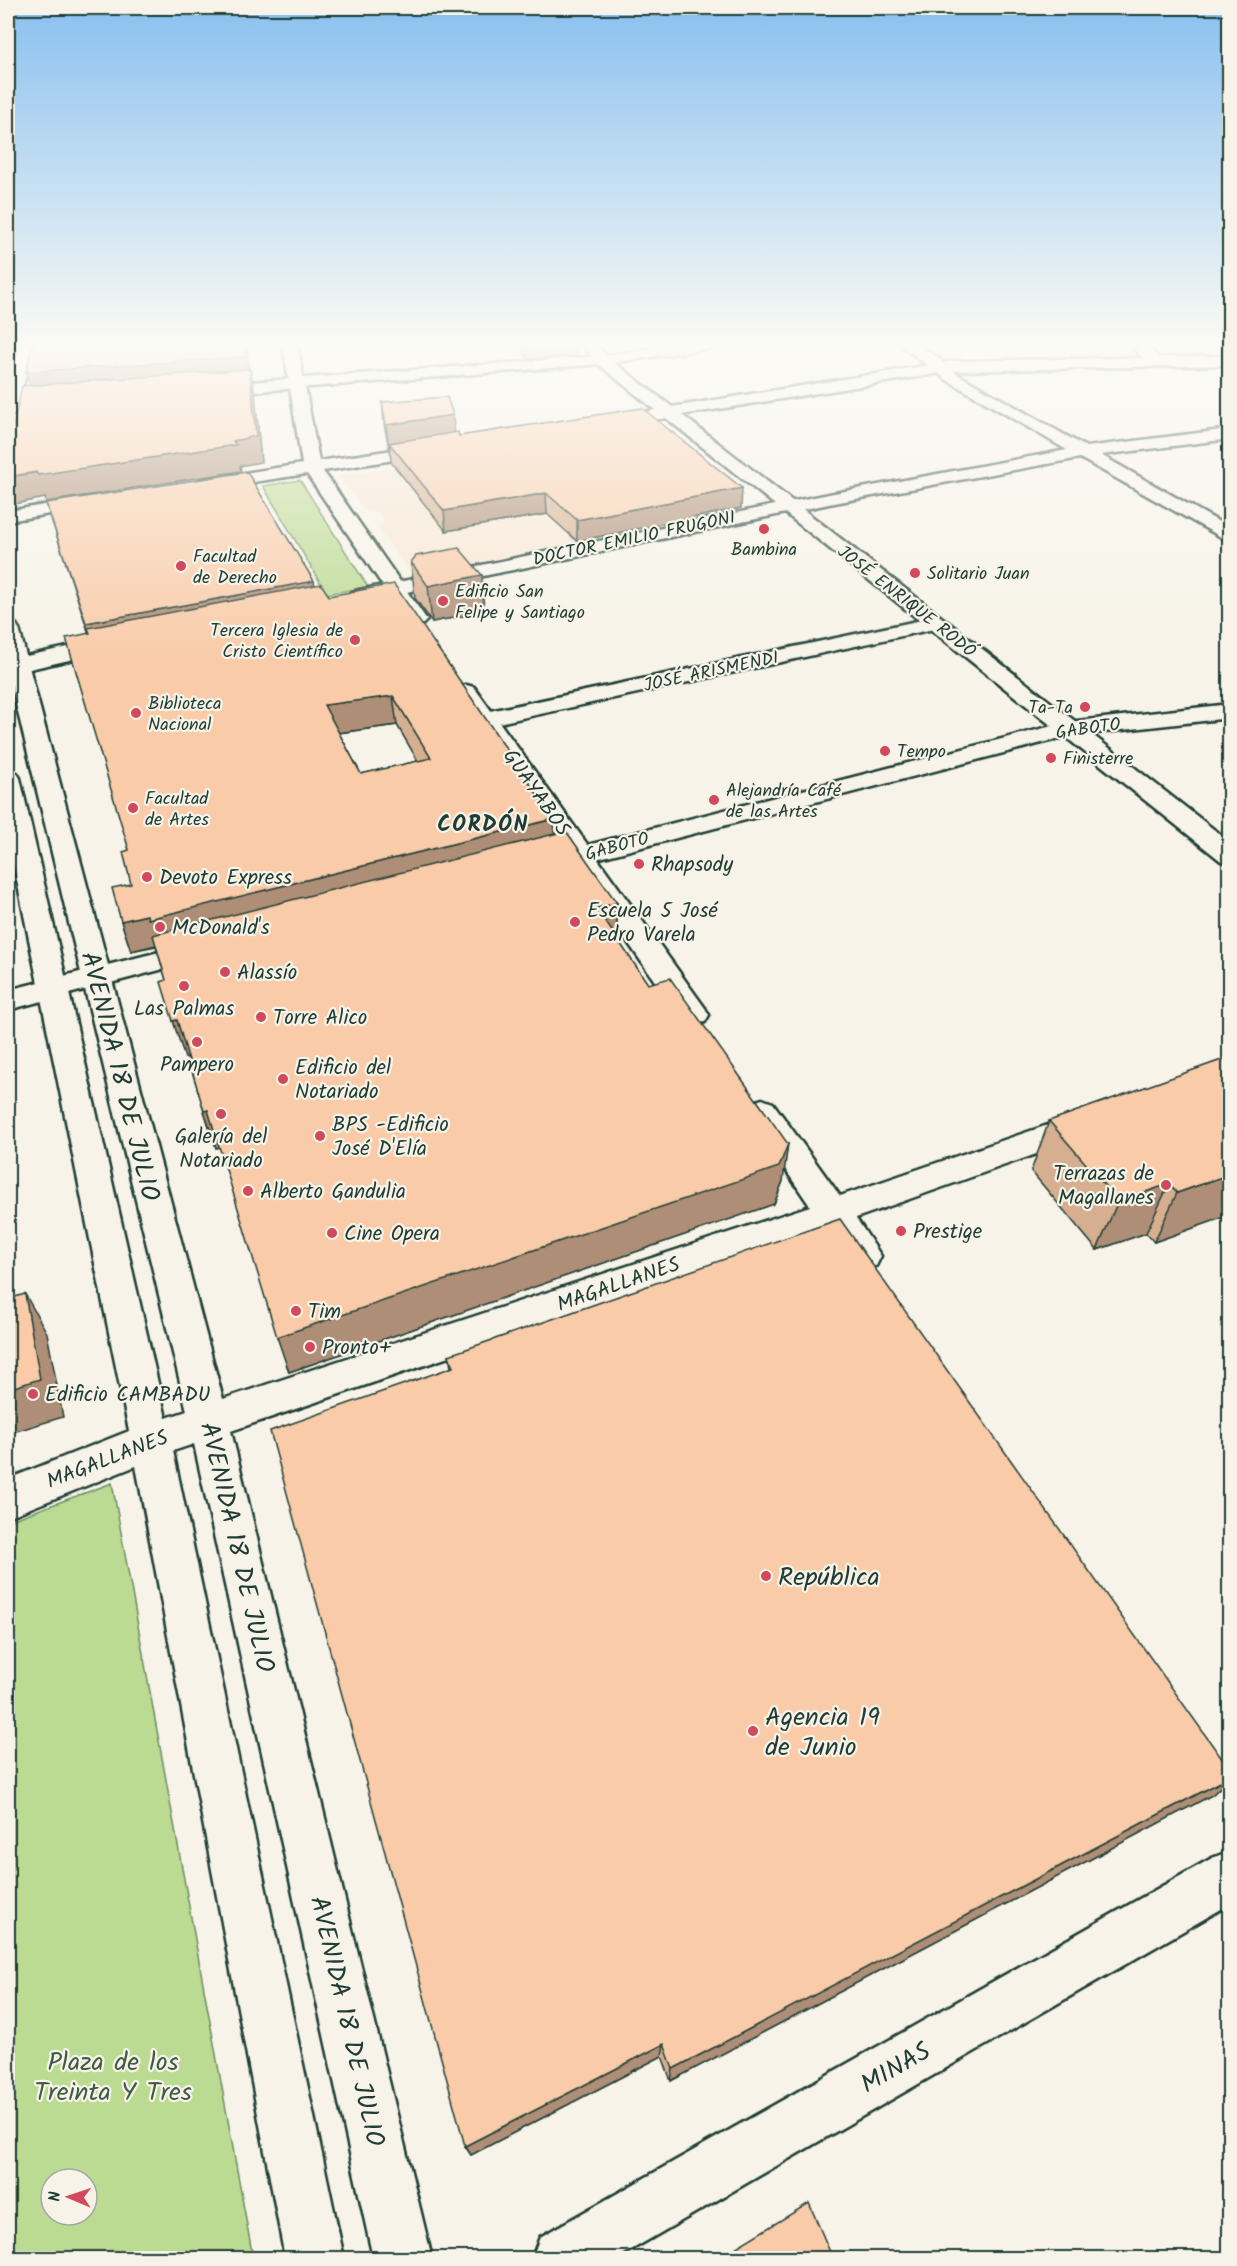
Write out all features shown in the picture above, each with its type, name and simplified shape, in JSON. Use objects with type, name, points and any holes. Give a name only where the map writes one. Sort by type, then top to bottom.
[{"type":"street","points":[[308,450],[311,467],[434,645]]},
{"type":"street","points":[[194,486],[424,450]]},
{"type":"street","name":"JOSÉ ENRIQUE RODÓ","points":[[714,450],[1230,855]]},
{"type":"street","points":[[1079,450],[1230,536]]},
{"type":"street","name":"DOCTOR EMILIO FRUGONI","points":[[337,600],[786,507],[1101,450]]},
{"type":"street","points":[[8,516],[113,499]]},
{"type":"street","name":"JOSÉ ARISMENDI","points":[[485,719],[936,623]]},
{"type":"street","name":"AVENIDA 18 DE JULIO","points":[[8,629],[12,666],[95,977],[209,1422],[403,2259]]},
{"type":"street","points":[[12,666],[129,640]]},
{"type":"street","name":"GUAYABOS","points":[[453,672],[710,1038]]},
{"type":"street","name":"GABOTO","points":[[524,870],[1068,729],[1230,711]]},
{"type":"street","name":"AVENIDA 18 DE JULIO","points":[[8,778],[51,988],[151,1441],[315,2259]]},
{"type":"street","points":[[8,1000],[223,945]]},
{"type":"street","points":[[744,1087],[881,1280]]},
{"type":"street","name":"MAGALLANES","points":[[8,1498],[151,1441],[833,1212],[1119,1113]]},
{"type":"street","name":"MINAS","points":[[561,2259],[1230,1876]]},
{"type":"shaded area","points":[[501,450],[670,450],[741,508],[413,576],[377,528],[385,522],[378,513],[365,511],[338,476]]},
{"type":"green space","points":[[300,480],[368,587],[327,594],[263,486]]},
{"type":"green space","name":"Plaza de los Treinta Y Tres","points":[[112,1483],[253,2258],[8,2258],[8,1521]]},
{"type":"building","points":[[8,450],[205,450],[38,475],[36,472],[8,477]]},
{"type":"building","points":[[394,450],[694,450],[742,488],[577,520],[546,493],[444,511]]},
{"type":"building","name":"Facultad de Derecho","points":[[247,472],[314,581],[86,623],[46,503]]},
{"type":"building","points":[[459,548],[482,575],[428,586],[411,562],[416,556]]},
{"type":"building","points":[[321,584],[329,596],[394,584],[554,819],[148,919],[147,915],[121,921],[112,888],[131,884],[123,852],[129,850],[66,638],[90,633],[88,628]],"holes":[[[393,696],[431,758],[361,774],[324,705]]]},
{"type":"building","points":[[566,831],[617,903],[596,908],[648,984],[670,978],[788,1144],[779,1167],[277,1337],[208,1110],[204,1111],[177,1020],[173,1021],[161,982],[166,980],[153,935]]},
{"type":"building","points":[[1230,1057],[1230,1174],[1177,1193],[1169,1184],[1118,1201],[1049,1121]]},
{"type":"building","name":"Agencia 19 de Junio","points":[[840,1219],[1230,1770],[1230,1777],[673,2069],[664,2044],[465,2146],[270,1431],[453,1367],[449,1355]]},
{"type":"building","points":[[25,1294],[40,1379],[8,1389],[8,1299]]},
{"type":"building","points":[[809,2203],[833,2259],[717,2259]]},
{"type":"place","name":"Bambina","points":[[764,529]]},
{"type":"place","name":"Facultad de Derecho","points":[[181,566]]},
{"type":"place","name":"Solitario Juan","points":[[915,573]]},
{"type":"place","name":"Edificio San Felipe y Santiago","points":[[443,601]]},
{"type":"place","name":"Tercera Iglesia de Cristo Científico","points":[[355,640]]},
{"type":"place","name":"Ta-Ta","points":[[1085,707]]},
{"type":"place","name":"Biblioteca Nacional","points":[[136,713]]},
{"type":"place","name":"Tempo","points":[[885,751]]},
{"type":"place","name":"Finisterre","points":[[1051,758]]},
{"type":"place","name":"Alejandría Café de las Artes","points":[[714,800]]},
{"type":"place","name":"Facultad de Artes","points":[[133,808]]},
{"type":"place","name":"Rhapsody","points":[[639,864]]},
{"type":"place","name":"Devoto Express","points":[[147,877]]},
{"type":"place","name":"Escuela 5 José Pedro Varela","points":[[575,922]]},
{"type":"place","name":"McDonald's","points":[[160,927]]},
{"type":"place","name":"Alassío","points":[[225,972]]},
{"type":"place","name":"Las Palmas","points":[[184,986]]},
{"type":"place","name":"Torre Alico","points":[[261,1017]]},
{"type":"place","name":"Pampero","points":[[197,1042]]},
{"type":"place","name":"Edificio del Notariado","points":[[283,1079]]},
{"type":"place","name":"Galería del Notariado","points":[[221,1114]]},
{"type":"place","name":"BPS -Edificio José D'Elía","points":[[320,1136]]},
{"type":"place","name":"Terrazas de Magallanes","points":[[1166,1185]]},
{"type":"place","name":"Alberto Gandulia","points":[[248,1191]]},
{"type":"place","name":"Prestige","points":[[901,1231]]},
{"type":"place","name":"Cine Opera","points":[[332,1233]]},
{"type":"place","name":"Tim","points":[[296,1311]]},
{"type":"place","name":"Pronto+","points":[[310,1347]]},
{"type":"place","name":"Edificio CAMBADU","points":[[33,1394]]},
{"type":"place","name":"República","points":[[766,1576]]},
{"type":"place","name":"Agencia 19 de Junio","points":[[753,1731]]},
{"type":"district","name":"CORDÓN","points":[[483,823]]}]
